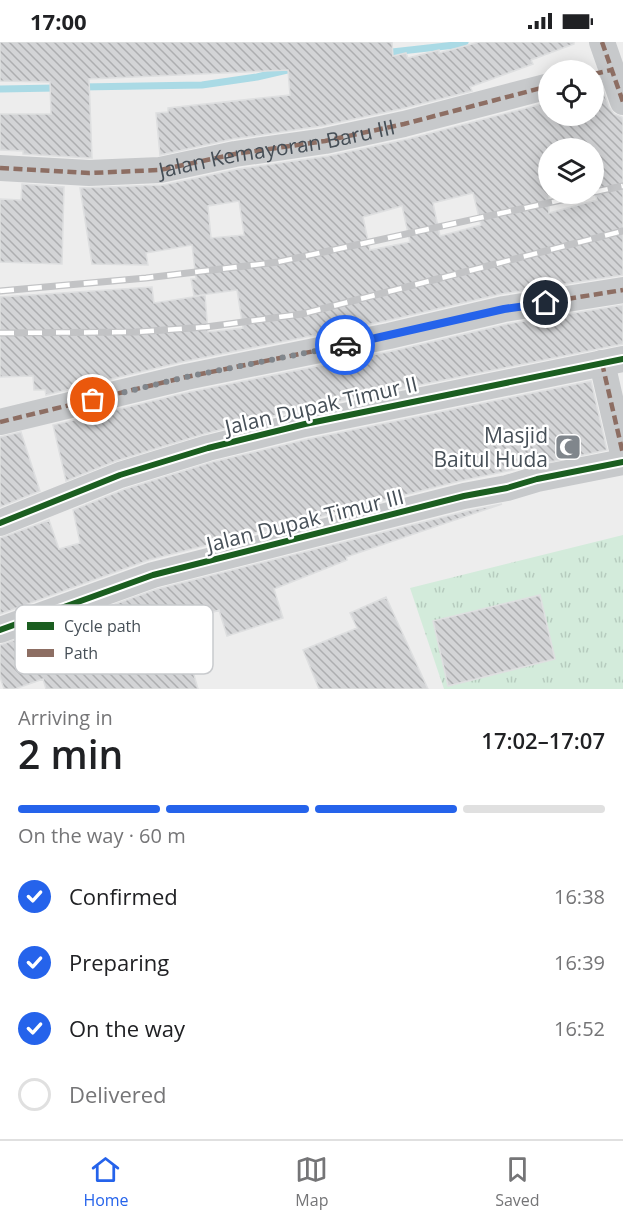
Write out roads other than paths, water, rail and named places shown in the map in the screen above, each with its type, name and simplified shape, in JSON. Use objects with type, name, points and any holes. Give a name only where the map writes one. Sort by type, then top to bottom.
[{"type":"street","points":[[602,42],[603,60]]},
{"type":"street","points":[[604,74],[623,102]]},
{"type":"street","name":"Jalan Kemayoran Baru III","points":[[0,168],[89,173],[160,170],[236,154],[325,141],[404,124],[538,89]]},
{"type":"street","points":[[0,422],[186,377],[378,338],[504,309],[623,290]]},
{"type":"street","points":[[613,361],[623,454]]},
{"type":"street","name":"Jalan Dupak Timur II","points":[[0,523],[120,475],[208,448],[317,421],[613,361]]},
{"type":"street","name":"Jalan Dupak Timur III","points":[[70,605],[153,575],[464,496],[623,462]]},
{"type":"street","name":"Jalan Dupak Timur III","points":[[0,630],[15,625]]},
{"type":"waterway","points":[[383,53],[465,42]]},
{"type":"waterway","points":[[81,87],[202,85],[257,77],[296,68]]},
{"type":"waterway","points":[[0,89],[57,88]]},
{"type":"railway","points":[[604,190],[623,186]]},
{"type":"railway","points":[[0,291],[146,278],[278,262],[543,204]]},
{"type":"railway","points":[[0,333],[136,332],[206,327],[302,314],[623,231]]},
{"type":"place","name":"Masjid Baitul Huda","points":[[568,447]]}]
